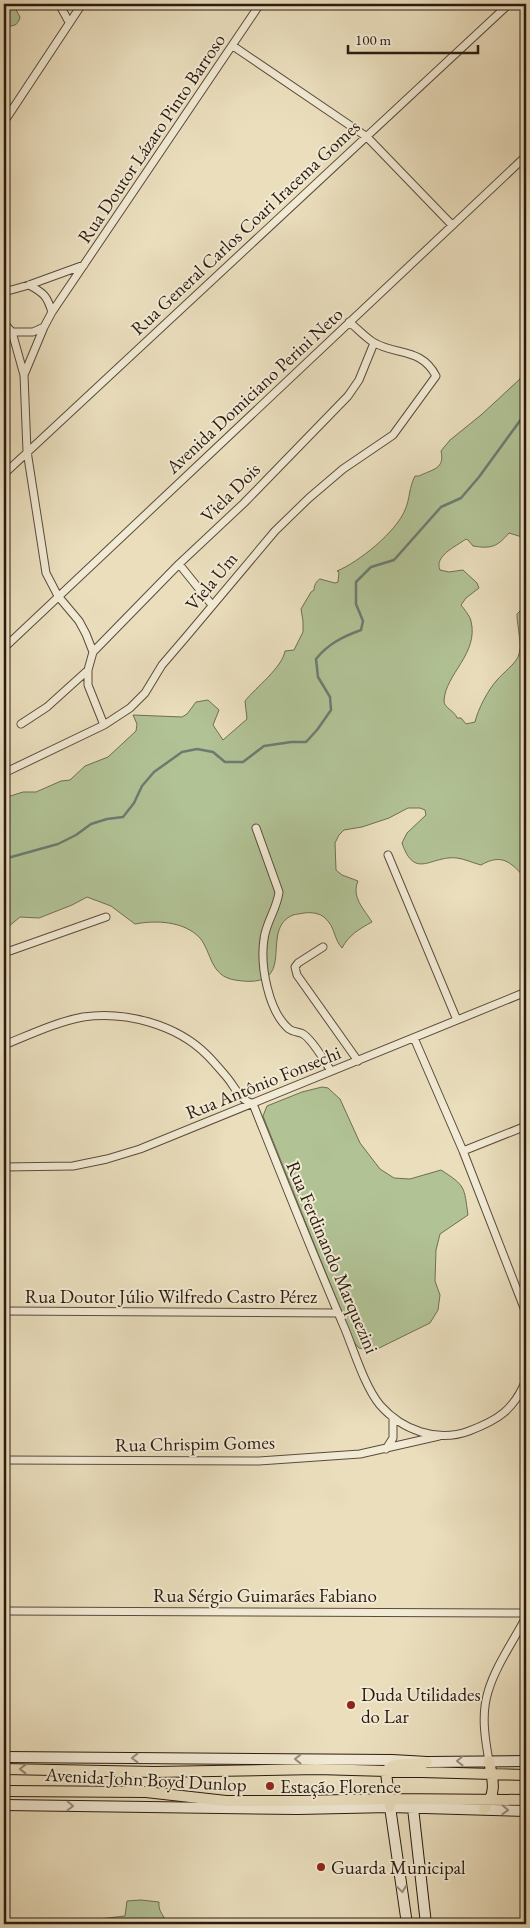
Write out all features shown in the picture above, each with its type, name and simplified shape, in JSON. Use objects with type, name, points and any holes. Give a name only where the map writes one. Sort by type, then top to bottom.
[{"type":"main road","points":[[484,1809],[492,1800],[492,1775],[489,1761]]},
{"type":"main road","points":[[389,1803],[386,1772],[388,1767],[392,1764],[427,1762]]},
{"type":"main road","name":"Avenida John Boyd Dunlop","points":[[4,1769],[155,1772],[317,1769],[526,1775]]},
{"type":"main road","name":"Avenida John Boyd Dunlop","points":[[4,1791],[146,1792],[226,1801],[389,1803],[526,1800]]},
{"type":"street","points":[[59,4],[69,22]]},
{"type":"street","points":[[4,122],[82,4]]},
{"type":"street","name":"Rua Doutor Lázaro Pinto Barroso","points":[[24,375],[52,312],[260,4]]},
{"type":"street","name":"Rua General Carlos Coari Iracema Gomes","points":[[4,474],[509,4]]},
{"type":"street","points":[[233,46],[367,137],[452,225]]},
{"type":"street","name":"Avenida Domiciano Perini Neto","points":[[4,648],[526,156]]},
{"type":"street","name":"Rua Doutor Lázaro Pinto Barroso","points":[[8,292],[84,265]]},
{"type":"street","points":[[29,285],[42,292],[48,299],[52,312]]},
{"type":"street","points":[[4,300],[8,292]]},
{"type":"street","points":[[349,322],[374,343]]},
{"type":"street","name":"Rua Doutor Lázaro Pinto Barroso","points":[[4,323],[12,332],[24,375],[27,451],[46,573],[58,596],[79,621],[93,652]]},
{"type":"street","points":[[12,332],[33,332],[44,327]]},
{"type":"street","name":"Viela Um","points":[[4,773],[104,725],[130,708],[145,693],[162,665],[275,531],[343,469],[393,435],[436,376],[431,366],[415,356],[374,343]]},
{"type":"street","name":"Viela Dois","points":[[93,652],[179,564],[244,503],[348,396],[359,380],[374,343]]},
{"type":"street","points":[[179,564],[212,605]]},
{"type":"street","points":[[93,652],[88,670],[88,685],[104,725]]},
{"type":"street","points":[[21,724],[46,707],[88,670]]},
{"type":"street","points":[[256,828],[279,892],[278,901],[266,927],[263,941],[264,960],[262,968],[266,984],[280,1018],[290,1030],[304,1035],[331,1071]]},
{"type":"street","points":[[388,854],[457,1020]]},
{"type":"street","points":[[4,953],[106,917]]},
{"type":"street","points":[[323,947],[298,963],[296,967],[297,976],[358,1061]]},
{"type":"street","name":"Rua Antônio Fonsechi","points":[[4,1167],[73,1166],[107,1159],[140,1149],[526,992]]},
{"type":"street","points":[[4,1045],[54,1025],[83,1017],[113,1016],[150,1022],[168,1029],[196,1045],[226,1076],[244,1101],[253,1104]]},
{"type":"street","points":[[414,1038],[463,1151],[526,1313]]},
{"type":"street","name":"Rua Ferdinando Marquezini","points":[[253,1104],[338,1314],[375,1397],[393,1418]]},
{"type":"street","points":[[463,1151],[526,1126]]},
{"type":"street","name":"Rua Doutor Júlio Wilfredo Castro Pérez","points":[[4,1311],[338,1314]]},
{"type":"street","name":"Rua Chrispim Gomes","points":[[4,1460],[259,1461],[360,1454],[464,1432],[491,1422],[510,1408],[521,1392],[526,1380]]},
{"type":"street","points":[[386,1449],[393,1438],[393,1418]]},
{"type":"street","name":"Rua Chrispim Gomes","points":[[393,1418],[409,1428],[440,1436]]},
{"type":"street","name":"Rua Sérgio Guimarães Fabiano","points":[[4,1611],[526,1613]]},
{"type":"street","points":[[489,1761],[485,1721],[488,1692],[526,1617]]},
{"type":"street","name":"Avenida John Boyd Dunlop","points":[[4,1758],[392,1760],[427,1762],[526,1761]]},
{"type":"street","points":[[4,1805],[298,1809],[389,1803],[414,1808],[526,1811]]},
{"type":"street","points":[[389,1803],[407,1924]]},
{"type":"street","points":[[414,1808],[426,1924]]},
{"type":"green space","points":[[4,4],[13,4],[20,17],[16,24],[4,28]]},
{"type":"green space","points":[[526,368],[526,535],[522,537],[509,533],[497,544],[489,547],[473,546],[466,539],[447,552],[440,560],[439,565],[440,570],[449,572],[463,570],[477,583],[479,588],[466,598],[461,605],[471,621],[472,633],[466,654],[450,682],[444,701],[457,718],[461,718],[466,724],[475,722],[490,689],[518,657],[520,642],[517,614],[521,610],[526,610],[526,879],[511,864],[501,860],[488,861],[481,865],[457,858],[448,858],[425,864],[418,864],[412,861],[402,843],[407,833],[426,815],[425,810],[420,808],[408,808],[389,818],[362,827],[344,830],[335,843],[336,870],[342,875],[358,881],[356,887],[357,898],[372,922],[348,939],[342,948],[329,922],[323,916],[310,913],[293,915],[283,923],[278,933],[273,968],[267,977],[255,981],[235,980],[221,974],[216,969],[200,938],[186,928],[161,922],[135,924],[111,906],[87,897],[39,918],[20,917],[8,927],[4,924],[4,798],[23,792],[36,792],[61,781],[70,780],[85,766],[108,757],[136,731],[137,724],[133,715],[182,717],[187,714],[196,702],[208,700],[219,710],[213,725],[223,740],[247,719],[245,701],[274,671],[285,651],[294,650],[303,632],[301,609],[314,590],[317,581],[320,579],[338,582],[339,572],[337,571],[366,554],[394,528],[405,510],[415,476],[437,468],[441,462],[441,451],[450,440],[481,415],[520,379],[522,371]]},
{"type":"green space","points":[[322,1087],[328,1088],[340,1099],[360,1143],[380,1169],[394,1178],[410,1179],[441,1170],[459,1184],[466,1198],[468,1215],[440,1234],[436,1250],[435,1281],[440,1295],[438,1310],[430,1323],[373,1351],[359,1348],[353,1341],[263,1116],[267,1106],[302,1092]]},
{"type":"green space","points":[[127,1901],[159,1902],[166,1924],[70,1924],[73,1922],[125,1916]]},
{"type":"waterway","points":[[4,859],[58,844],[76,835],[91,824],[123,817],[134,803],[142,786],[154,772],[182,752],[197,749],[213,752],[225,762],[243,762],[264,746],[306,742],[331,710],[330,697],[318,677],[316,659],[325,649],[348,635],[361,630],[363,621],[356,604],[356,582],[371,567],[394,560],[441,507],[461,498],[526,415]]},
{"type":"place","name":"Duda Utilidades do Lar","points":[[351,1705]]},
{"type":"place","name":"Estação Florence","points":[[270,1786]]},
{"type":"place","name":"Guarda Municipal","points":[[321,1867]]}]
